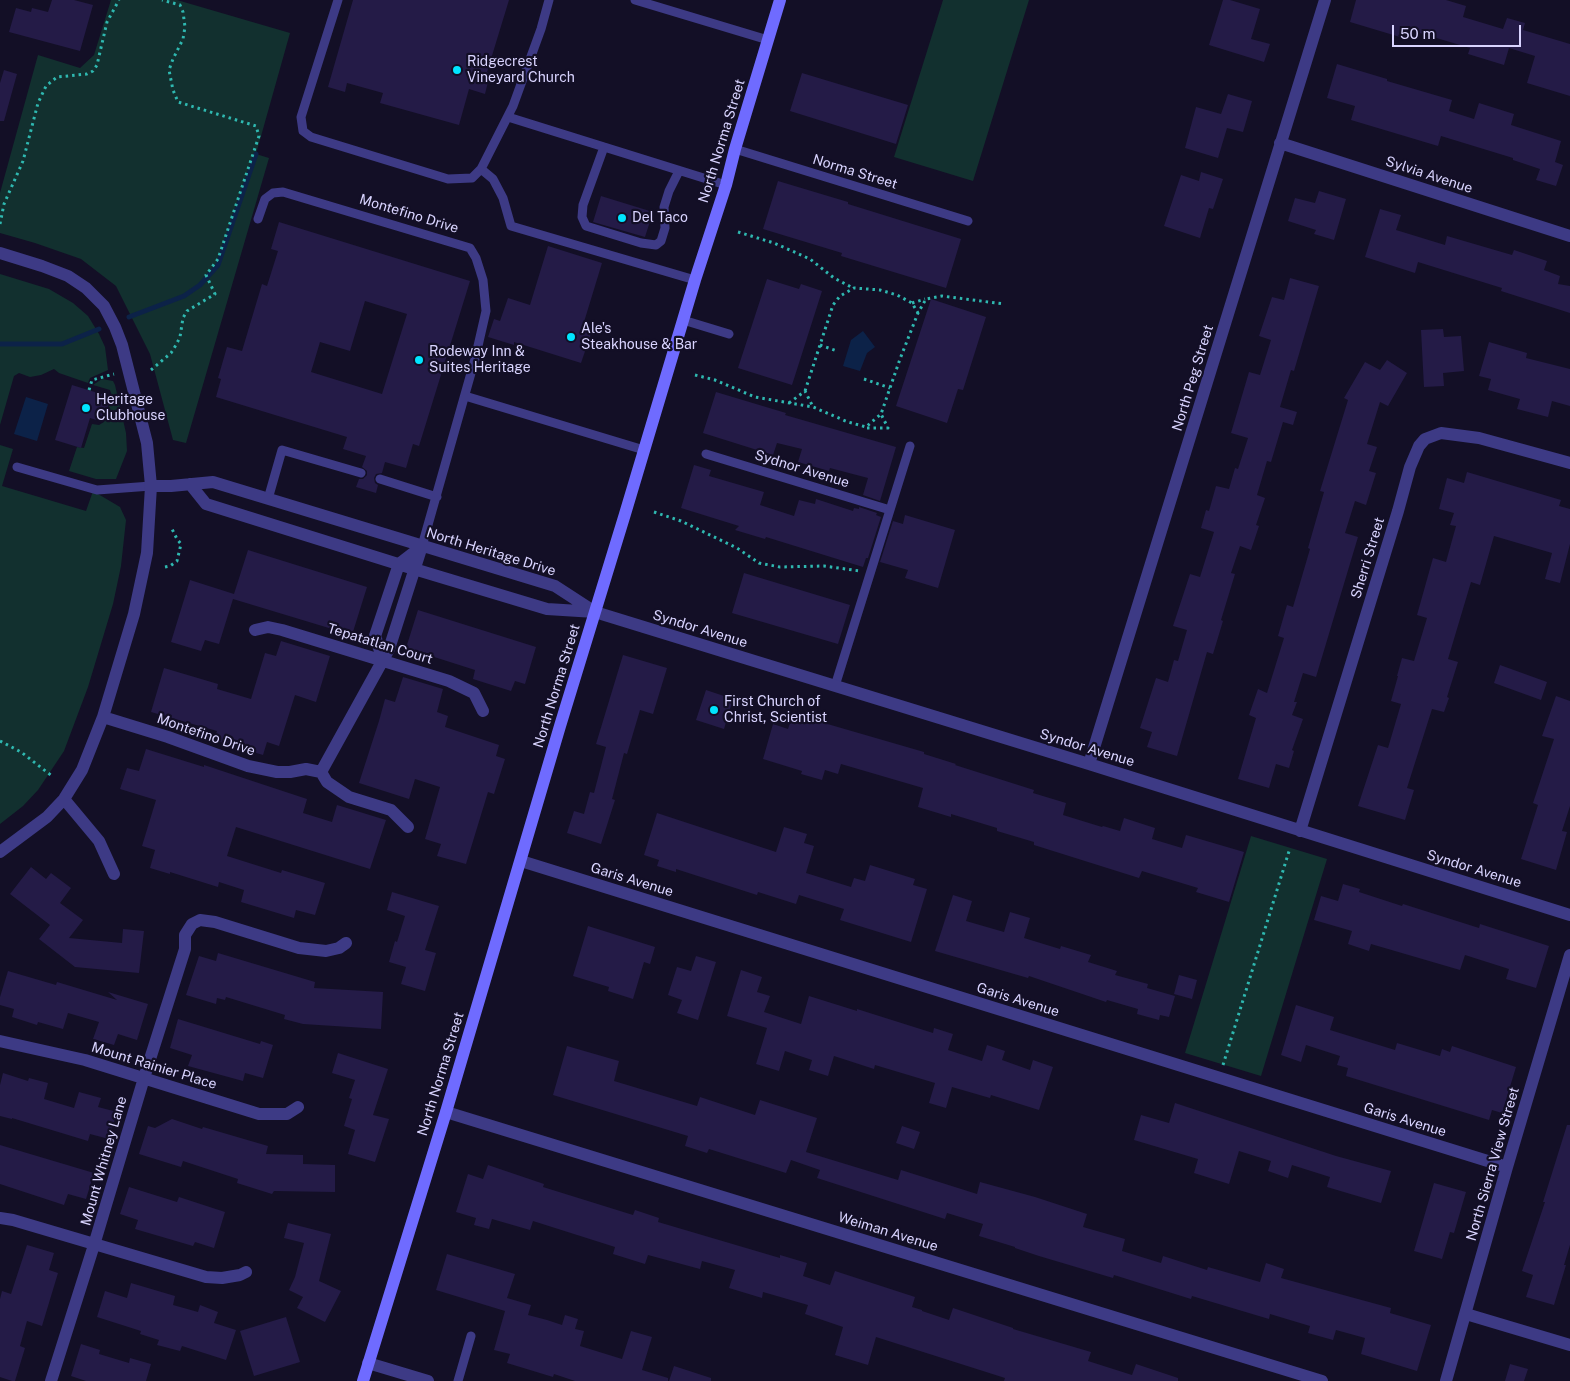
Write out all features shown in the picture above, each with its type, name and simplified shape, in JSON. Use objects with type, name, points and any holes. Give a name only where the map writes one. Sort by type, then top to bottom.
[{"type":"street","name":"North Norma Street","points":[[363,1381],[446,1112],[695,280],[726,185],[780,0]]},
{"type":"street","name":"North Peg Street","points":[[1089,764],[1325,0]]},
{"type":"street","name":"Sylvia Avenue","points":[[1280,143],[1570,236]]},
{"type":"street","points":[[0,253],[68,276],[86,288],[104,306],[122,345],[147,443],[150,486],[147,553],[134,614],[103,717],[82,770],[64,799],[47,817],[0,852]]},
{"type":"street","name":"Sherri Street","points":[[1300,831],[1396,520],[1410,467],[1419,446],[1425,439],[1441,433],[1479,438],[1570,463]]},
{"type":"street","name":"North Heritage Drive","points":[[150,486],[213,482],[554,586],[595,612]]},
{"type":"street","points":[[190,484],[206,504],[546,609],[595,612]]},
{"type":"street","points":[[384,660],[375,636],[399,564],[422,546]]},
{"type":"street","name":"Montefino Drive","points":[[103,717],[168,737],[248,766],[277,772],[290,772],[306,768],[321,772],[389,649],[422,546]]},
{"type":"street","name":"Syndor Avenue","points":[[595,612],[1570,915]]},
{"type":"street","name":"Tepatatlan Court","points":[[255,630],[268,627],[282,630],[449,681],[474,693],[483,711]]},
{"type":"street","points":[[321,772],[327,782],[348,797],[391,810],[408,827]]},
{"type":"street","points":[[64,799],[99,842],[114,874]]},
{"type":"street","name":"Garis Avenue","points":[[521,861],[1507,1167]]},
{"type":"street","name":"Mount Whitney Lane","points":[[51,1381],[185,949],[186,935],[192,924],[200,920],[215,922],[299,948],[326,951],[346,944]]},
{"type":"street","name":"North Sierra View Street","points":[[1446,1381],[1570,955]]},
{"type":"street","name":"Mount Rainier Place","points":[[0,1041],[85,1060],[259,1114],[287,1114],[298,1107]]},
{"type":"street","name":"Weiman Avenue","points":[[446,1112],[1322,1381]]},
{"type":"street","points":[[0,1218],[13,1220],[206,1277],[233,1277],[246,1272]]},
{"type":"street","points":[[1466,1314],[1570,1346]]},
{"type":"street","points":[[368,1362],[428,1381]]},
{"type":"lane","points":[[338,0],[301,117],[303,131],[311,137],[448,179],[472,178],[481,169],[513,106],[541,29],[549,0]]},
{"type":"lane","points":[[635,0],[768,40]]},
{"type":"lane","points":[[508,117],[726,185]]},
{"type":"lane","points":[[604,147],[583,205],[582,217],[586,226],[641,244],[656,246],[661,241],[665,228],[664,207],[669,191],[679,171]]},
{"type":"lane","name":"Norma Street","points":[[735,149],[968,221]]},
{"type":"lane","points":[[481,169],[493,179],[503,198],[511,226],[695,280]]},
{"type":"lane","name":"Montefino Drive","points":[[258,219],[265,199],[273,193],[283,192],[470,248],[483,280],[486,311],[465,396],[422,546]]},
{"type":"lane","points":[[683,320],[729,334]]},
{"type":"lane","points":[[465,396],[644,450]]},
{"type":"lane","points":[[835,686],[910,446]]},
{"type":"lane","points":[[268,498],[282,450],[360,473]]},
{"type":"lane","name":"Sydnor Avenue","points":[[706,454],[890,510]]},
{"type":"lane","points":[[17,467],[98,490],[150,486]]},
{"type":"lane","points":[[380,479],[437,497]]},
{"type":"lane","points":[[458,1381],[471,1336]]},
{"type":"path","points":[[0,224],[4,204],[22,161],[38,104],[46,86],[57,77],[87,74],[93,71],[97,65],[107,22],[119,0]]},
{"type":"path","points":[[151,370],[171,353],[176,346],[180,337],[183,318],[187,311],[214,294],[206,275],[218,259],[259,136],[256,126],[178,102],[172,90],[169,70],[183,39],[185,27],[183,12],[180,5],[162,0]]},
{"type":"path","points":[[738,232],[774,243],[810,259],[834,278],[854,288],[880,290],[897,295],[912,303],[918,313]]},
{"type":"path","points":[[789,403],[805,391],[833,305],[840,296],[854,288]]},
{"type":"path","points":[[912,303],[942,296],[1004,304]]},
{"type":"path","points":[[866,428],[881,414],[918,313],[926,299]]},
{"type":"path","points":[[820,345],[837,351]]},
{"type":"path","points":[[89,390],[92,380],[114,374]]},
{"type":"path","points":[[695,375],[715,380],[755,397],[813,407],[866,428],[888,428],[881,414]]},
{"type":"path","points":[[864,380],[890,388]]},
{"type":"path","points":[[805,391],[813,407]]},
{"type":"path","points":[[654,512],[682,520],[737,548],[759,563],[780,567],[824,566],[870,572]]},
{"type":"path","points":[[165,567],[177,562],[181,544],[172,529]]},
{"type":"path","points":[[0,741],[21,752],[52,776]]},
{"type":"path","points":[[1223,1065],[1290,848]]},
{"type":"green space","points":[[111,0],[177,0],[290,33],[256,154],[269,158],[186,443],[173,440],[150,354],[116,286],[81,259],[0,233],[0,193],[38,55],[80,68],[94,55]]},
{"type":"green space","points":[[943,0],[1029,0],[973,181],[894,157]]},
{"type":"green space","points":[[0,274],[49,289],[73,303],[88,316],[105,347],[108,370],[90,378],[88,383],[59,373],[54,369],[41,375],[30,377],[19,373],[14,376],[0,425]]},
{"type":"green space","points":[[102,379],[113,381],[115,385],[126,433],[127,451],[116,479],[96,479],[69,471],[77,447],[84,448],[92,424],[99,425],[104,422],[112,396],[110,390],[93,385]]},
{"type":"green space","points":[[0,445],[13,449],[2,486],[86,511],[93,491],[120,507],[126,520],[121,566],[113,604],[88,687],[64,751],[38,790],[23,806],[0,824]]},
{"type":"green space","points":[[1251,836],[1327,859],[1261,1076],[1185,1053]]},
{"type":"water","points":[[863,331],[875,347],[867,353],[860,371],[843,366],[851,340]]},
{"type":"water","points":[[26,397],[48,404],[37,441],[14,434]]},
{"type":"building","points":[[52,0],[74,0],[93,5],[80,51],[9,32],[16,8],[31,12],[32,8],[48,12]]},
{"type":"building","points":[[353,0],[509,0],[487,72],[490,74],[485,94],[469,89],[459,125],[380,103],[383,93],[347,83],[345,92],[328,87]]},
{"type":"building","points":[[1223,0],[1230,0],[1260,9],[1251,39],[1270,44],[1264,62],[1209,45]]},
{"type":"building","points":[[1356,0],[1446,0],[1466,6],[1463,17],[1503,29],[1507,18],[1525,23],[1523,30],[1570,44],[1570,96],[1527,83],[1535,56],[1509,48],[1504,65],[1468,54],[1470,48],[1403,28],[1400,37],[1350,22]]},
{"type":"building","points":[[1337,64],[1452,100],[1449,111],[1474,119],[1479,103],[1514,114],[1511,125],[1561,141],[1555,162],[1563,165],[1556,186],[1536,180],[1540,169],[1513,160],[1513,158],[1441,136],[1438,146],[1351,120],[1355,106],[1327,98]]},
{"type":"building","points":[[4,70],[17,74],[4,121],[0,121],[0,83]]},
{"type":"building","points":[[802,73],[908,105],[896,144],[790,111]]},
{"type":"building","points":[[1228,94],[1252,101],[1243,132],[1227,128],[1218,158],[1185,148],[1196,107],[1221,114]]},
{"type":"building","points":[[1201,172],[1223,179],[1213,209],[1209,208],[1200,238],[1164,226],[1181,175],[1199,181]]},
{"type":"building","points":[[778,181],[961,239],[946,288],[841,256],[842,253],[763,229]]},
{"type":"building","points":[[1319,191],[1346,199],[1334,240],[1314,234],[1316,230],[1288,221],[1295,198],[1315,203]]},
{"type":"building","name":"Del Taco","points":[[601,196],[653,212],[645,237],[593,222]]},
{"type":"building","points":[[1380,209],[1401,215],[1396,230],[1445,245],[1447,236],[1512,255],[1514,250],[1547,261],[1544,270],[1560,276],[1558,284],[1570,286],[1570,313],[1501,291],[1502,288],[1418,262],[1415,273],[1365,257]]},
{"type":"building","name":"Rodeway Inn & Suites Heritage","points":[[279,222],[470,281],[419,446],[413,444],[406,468],[385,462],[382,473],[376,474],[374,478],[375,483],[378,485],[376,493],[356,487],[359,479],[363,479],[367,475],[367,471],[362,467],[366,456],[343,449],[347,437],[216,397],[221,379],[218,378],[227,347],[242,351],[262,284],[267,286],[278,251],[271,249]],"holes":[[[365,301],[407,314],[382,394],[311,372],[320,342],[350,351]]]},
{"type":"building","points":[[548,246],[602,263],[584,322],[594,325],[581,363],[514,342],[514,345],[488,337],[494,319],[500,321],[508,298],[530,305]]},
{"type":"building","points":[[1290,278],[1319,286],[1294,371],[1291,370],[1280,407],[1297,412],[1293,425],[1283,422],[1271,462],[1267,461],[1257,495],[1265,498],[1256,525],[1259,526],[1251,550],[1240,546],[1231,573],[1235,574],[1221,620],[1223,621],[1213,654],[1207,652],[1177,756],[1147,747],[1152,732],[1140,728],[1156,678],[1168,682],[1174,660],[1178,661],[1187,630],[1173,626],[1190,574],[1200,577],[1214,532],[1201,528],[1206,510],[1209,511],[1216,486],[1229,489],[1235,468],[1238,469],[1248,438],[1231,433],[1249,372],[1260,375],[1271,340],[1259,336],[1272,297],[1284,300]]},
{"type":"building","points":[[767,279],[799,289],[801,284],[822,291],[792,385],[738,368]]},
{"type":"building","points":[[931,299],[986,317],[963,390],[958,389],[947,423],[896,406]]},
{"type":"building","points":[[1443,329],[1444,337],[1461,336],[1464,371],[1443,373],[1444,386],[1424,387],[1421,330]]},
{"type":"building","points":[[1489,342],[1527,353],[1526,358],[1570,369],[1570,406],[1552,401],[1548,417],[1517,409],[1520,399],[1488,390],[1491,379],[1479,376]]},
{"type":"building","points":[[1387,360],[1407,373],[1388,406],[1380,402],[1367,444],[1377,447],[1369,471],[1376,473],[1366,505],[1355,501],[1345,533],[1358,537],[1316,677],[1303,673],[1294,702],[1297,702],[1292,715],[1303,719],[1292,750],[1294,751],[1289,768],[1276,764],[1269,788],[1238,779],[1256,718],[1249,715],[1258,689],[1267,693],[1284,638],[1278,636],[1287,605],[1293,607],[1310,549],[1308,548],[1324,492],[1320,491],[1348,400],[1344,398],[1365,362],[1380,370]]},
{"type":"building","name":"Heritage Clubhouse","points":[[72,385],[111,397],[103,422],[90,418],[81,448],[55,440]]},
{"type":"building","points":[[716,392],[786,413],[785,415],[896,447],[880,501],[863,495],[868,478],[830,468],[829,471],[798,462],[802,449],[777,443],[773,455],[703,433]]},
{"type":"building","points":[[694,465],[711,470],[709,476],[764,492],[760,505],[794,516],[799,500],[815,504],[816,499],[853,511],[854,508],[859,509],[859,507],[877,513],[876,515],[881,517],[868,558],[866,558],[863,567],[766,537],[765,539],[735,530],[739,526],[681,508]]},
{"type":"building","points":[[1467,472],[1561,500],[1559,506],[1570,509],[1570,544],[1560,583],[1545,579],[1552,553],[1494,536],[1480,585],[1471,582],[1448,659],[1458,662],[1447,697],[1449,698],[1444,712],[1432,709],[1407,788],[1414,790],[1405,820],[1358,806],[1378,745],[1388,748],[1401,704],[1391,701],[1402,658],[1414,661],[1427,618],[1417,615],[1433,558],[1446,562],[1456,526],[1450,525],[1454,513],[1439,509],[1447,478],[1464,483]]},
{"type":"building","points":[[905,515],[955,530],[938,588],[905,578],[908,570],[880,562],[893,521],[903,524]]},
{"type":"building","points":[[248,550],[367,587],[352,635],[233,599],[219,644],[205,640],[201,651],[171,642],[190,580],[234,594]]},
{"type":"building","points":[[744,573],[850,605],[838,644],[732,613]]},
{"type":"building","points":[[418,610],[536,647],[525,684],[515,681],[511,691],[473,679],[475,670],[406,648]]},
{"type":"building","points":[[281,641],[330,656],[316,702],[295,695],[279,746],[267,742],[263,755],[214,740],[217,731],[151,712],[164,668],[218,684],[217,689],[251,699],[265,653],[276,656]]},
{"type":"building","points":[[623,655],[667,668],[653,714],[640,710],[627,754],[624,753],[612,799],[615,800],[601,844],[567,833],[574,811],[584,814],[590,792],[594,793],[606,747],[596,744]]},
{"type":"building","points":[[1500,665],[1547,682],[1541,700],[1494,683]]},
{"type":"building","points":[[403,677],[443,689],[437,712],[448,716],[445,727],[499,745],[496,756],[505,759],[494,794],[488,792],[466,864],[437,856],[441,844],[425,839],[440,787],[415,779],[409,799],[359,783],[385,699],[395,702]]},
{"type":"building","points":[[706,690],[733,699],[724,729],[696,720]]},
{"type":"building","points":[[1556,696],[1570,701],[1570,806],[1562,831],[1567,832],[1556,870],[1521,859],[1538,805],[1533,803],[1554,739],[1542,736]]},
{"type":"building","points":[[793,714],[924,752],[924,754],[955,765],[1034,790],[1033,793],[1066,803],[1063,815],[1102,827],[1120,831],[1124,818],[1155,828],[1152,839],[1182,848],[1186,835],[1244,852],[1229,902],[1196,892],[1198,888],[1142,871],[1139,878],[1034,845],[1034,842],[997,831],[997,828],[951,814],[951,817],[918,807],[923,788],[841,764],[838,774],[825,770],[822,780],[801,774],[802,771],[763,759],[773,724],[788,729]]},
{"type":"building","points":[[146,749],[204,767],[204,765],[307,799],[303,813],[332,822],[337,805],[386,820],[370,869],[236,827],[227,856],[281,873],[282,870],[325,883],[315,915],[296,910],[294,918],[241,902],[244,890],[219,882],[218,887],[170,872],[170,874],[150,868],[155,850],[142,846],[156,800],[120,789],[127,768],[139,771]]},
{"type":"building","points":[[657,813],[776,852],[784,827],[807,834],[804,843],[814,846],[806,873],[851,887],[854,878],[865,881],[870,865],[915,879],[913,885],[927,889],[911,942],[840,920],[844,909],[799,895],[796,904],[758,892],[757,895],[676,869],[676,872],[657,866],[659,860],[644,855]]},
{"type":"building","points":[[31,867],[46,879],[51,873],[71,888],[60,903],[83,920],[69,938],[122,943],[123,929],[144,931],[139,973],[75,967],[39,939],[50,925],[10,894]]},
{"type":"building","points":[[1343,884],[1360,889],[1359,892],[1402,906],[1403,904],[1479,928],[1480,924],[1549,946],[1536,988],[1506,979],[1509,969],[1465,955],[1460,970],[1371,944],[1369,951],[1348,944],[1352,931],[1314,920],[1321,896],[1338,901]]},
{"type":"building","points":[[392,892],[439,906],[425,950],[436,953],[425,991],[401,984],[406,967],[389,962],[405,916],[387,910]]},
{"type":"building","points":[[953,895],[972,901],[966,921],[1004,932],[1010,912],[1030,918],[1024,938],[1060,949],[1061,946],[1091,955],[1088,962],[1117,971],[1115,975],[1148,984],[1147,988],[1175,996],[1169,1017],[1160,1015],[1159,1020],[1137,1014],[1138,1009],[1107,1000],[1106,1002],[1029,976],[1028,978],[935,951]]},
{"type":"building","points":[[588,926],[655,947],[650,964],[644,962],[633,999],[608,991],[609,987],[573,976]]},
{"type":"building","points":[[218,953],[315,982],[314,988],[383,992],[381,1029],[303,1024],[284,1019],[285,1015],[226,997],[225,1000],[217,998],[216,1004],[186,995],[199,956],[216,961]]},
{"type":"building","points":[[696,956],[716,962],[698,1020],[677,1013],[682,1000],[668,995],[677,967],[691,971]]},
{"type":"building","points":[[741,970],[762,977],[757,992],[770,996],[764,1012],[801,1024],[809,996],[933,1033],[934,1028],[953,1034],[948,1050],[982,1061],[987,1045],[1005,1051],[1002,1060],[1030,1070],[1033,1060],[1053,1067],[1039,1110],[991,1095],[990,1098],[952,1087],[946,1108],[929,1103],[935,1083],[875,1065],[874,1069],[834,1056],[828,1076],[809,1070],[812,1060],[785,1051],[779,1071],[756,1064],[767,1028],[727,1016]]},
{"type":"building","points":[[8,971],[56,985],[57,982],[117,1000],[108,992],[148,1004],[137,1040],[118,1034],[114,1045],[93,1039],[99,1022],[68,1013],[63,1029],[38,1022],[37,1025],[12,1017],[14,1009],[0,1005],[0,997]]},
{"type":"building","points":[[1179,975],[1197,980],[1192,999],[1174,994]]},
{"type":"building","points":[[1296,1005],[1334,1017],[1330,1030],[1395,1050],[1397,1043],[1440,1056],[1442,1049],[1450,1052],[1452,1046],[1516,1067],[1502,1113],[1492,1110],[1489,1120],[1346,1076],[1348,1068],[1337,1065],[1340,1056],[1306,1045],[1301,1062],[1281,1055]]},
{"type":"building","points":[[178,1019],[260,1044],[261,1041],[273,1045],[263,1078],[245,1073],[243,1081],[188,1066],[192,1055],[170,1048]]},
{"type":"building","points":[[567,1046],[619,1061],[614,1081],[697,1106],[700,1097],[755,1115],[760,1100],[817,1118],[806,1152],[898,1180],[901,1170],[977,1194],[980,1182],[1087,1214],[1083,1227],[1125,1239],[1122,1251],[1161,1263],[1163,1256],[1207,1270],[1208,1267],[1260,1282],[1266,1263],[1284,1269],[1281,1278],[1391,1308],[1390,1313],[1431,1325],[1417,1371],[1361,1354],[1365,1338],[1336,1330],[1333,1340],[1308,1333],[1310,1326],[1270,1314],[1269,1319],[1192,1296],[1191,1299],[1114,1275],[1113,1278],[1039,1256],[979,1236],[983,1224],[947,1213],[945,1219],[817,1178],[820,1170],[791,1160],[786,1173],[709,1149],[707,1153],[685,1146],[688,1136],[553,1095]]},
{"type":"building","points":[[338,1053],[388,1069],[373,1115],[389,1119],[375,1162],[348,1154],[355,1130],[344,1126],[352,1099],[349,1098],[355,1080],[332,1073]]},
{"type":"building","points":[[3,1073],[28,1081],[29,1078],[48,1083],[44,1099],[74,1108],[79,1092],[101,1098],[98,1107],[117,1112],[109,1139],[90,1134],[88,1141],[0,1116],[0,1085]]},
{"type":"building","points":[[1175,1103],[1336,1156],[1391,1171],[1381,1203],[1327,1187],[1330,1177],[1292,1165],[1288,1178],[1268,1171],[1271,1161],[1239,1151],[1229,1184],[1194,1173],[1198,1159],[1134,1140],[1141,1115],[1169,1123]]},
{"type":"building","points":[[172,1119],[202,1129],[203,1127],[268,1146],[266,1154],[303,1155],[303,1164],[335,1165],[335,1192],[274,1191],[272,1194],[237,1183],[238,1179],[183,1161],[181,1167],[139,1154],[148,1126],[155,1128]]},
{"type":"building","points":[[1567,1125],[1570,1125],[1570,1245],[1554,1305],[1526,1297],[1533,1275],[1522,1271],[1545,1202],[1543,1202]]},
{"type":"building","points":[[902,1126],[920,1132],[914,1149],[896,1143]]},
{"type":"building","points":[[0,1145],[94,1173],[86,1199],[68,1194],[64,1205],[0,1184]]},
{"type":"building","points":[[488,1165],[544,1184],[543,1187],[633,1215],[635,1210],[659,1218],[658,1222],[780,1258],[780,1255],[807,1263],[803,1276],[830,1285],[835,1271],[915,1297],[912,1307],[949,1320],[953,1308],[1013,1329],[1091,1352],[1088,1361],[1132,1375],[1136,1364],[1178,1378],[1178,1381],[1004,1381],[1005,1378],[876,1337],[868,1365],[835,1355],[843,1327],[805,1314],[808,1305],[763,1292],[762,1298],[729,1288],[735,1270],[702,1261],[700,1269],[648,1255],[645,1264],[613,1254],[615,1247],[533,1221],[530,1230],[492,1219],[489,1229],[474,1225],[476,1218],[456,1212],[468,1174],[483,1179]]},
{"type":"building","points":[[1434,1183],[1466,1192],[1454,1233],[1450,1232],[1442,1259],[1414,1251]]},
{"type":"building","points":[[129,1187],[177,1202],[179,1197],[225,1212],[214,1248],[195,1242],[193,1246],[135,1229],[138,1220],[120,1214]]},
{"type":"building","points":[[288,1223],[331,1234],[319,1281],[341,1291],[325,1322],[297,1308],[303,1297],[289,1290],[295,1277],[304,1243],[284,1238]]},
{"type":"building","points":[[27,1245],[54,1253],[49,1270],[58,1273],[42,1326],[27,1321],[20,1346],[25,1348],[15,1381],[12,1381],[0,1377],[0,1299],[2,1291],[11,1294]]},
{"type":"building","points":[[447,1254],[515,1274],[507,1298],[531,1305],[528,1315],[562,1325],[565,1315],[578,1319],[575,1329],[584,1331],[580,1346],[622,1359],[631,1331],[652,1337],[642,1370],[668,1378],[668,1381],[575,1381],[554,1374],[553,1377],[507,1363],[510,1354],[494,1350],[505,1311],[436,1290]]},
{"type":"building","points":[[131,1283],[175,1296],[173,1305],[198,1312],[200,1305],[218,1312],[214,1323],[236,1330],[226,1360],[182,1346],[180,1351],[157,1345],[159,1340],[140,1334],[141,1331],[97,1317],[105,1291],[127,1298]]},
{"type":"building","points":[[286,1317],[300,1362],[254,1376],[240,1331]]},
{"type":"building","points":[[81,1344],[100,1350],[99,1354],[129,1363],[130,1358],[151,1364],[146,1381],[86,1381],[71,1376]]},
{"type":"building","points":[[1510,1364],[1528,1369],[1524,1381],[1505,1381]]},
{"type":"building","points":[[674,1366],[711,1378],[711,1381],[669,1381]]},
{"type":"waterway","points":[[129,317],[184,296],[200,285],[218,265],[256,154]]},
{"type":"waterway","points":[[0,344],[62,344],[99,329]]},
{"type":"place","name":"Ridgecrest Vineyard Church","points":[[457,70]]},
{"type":"place","name":"Del Taco","points":[[622,218]]},
{"type":"place","name":"Ale's Steakhouse & Bar","points":[[571,337]]},
{"type":"place","name":"Rodeway Inn & Suites Heritage","points":[[419,360]]},
{"type":"place","name":"Heritage Clubhouse","points":[[86,408]]},
{"type":"place","name":"First Church of Christ, Scientist","points":[[714,710]]}]
